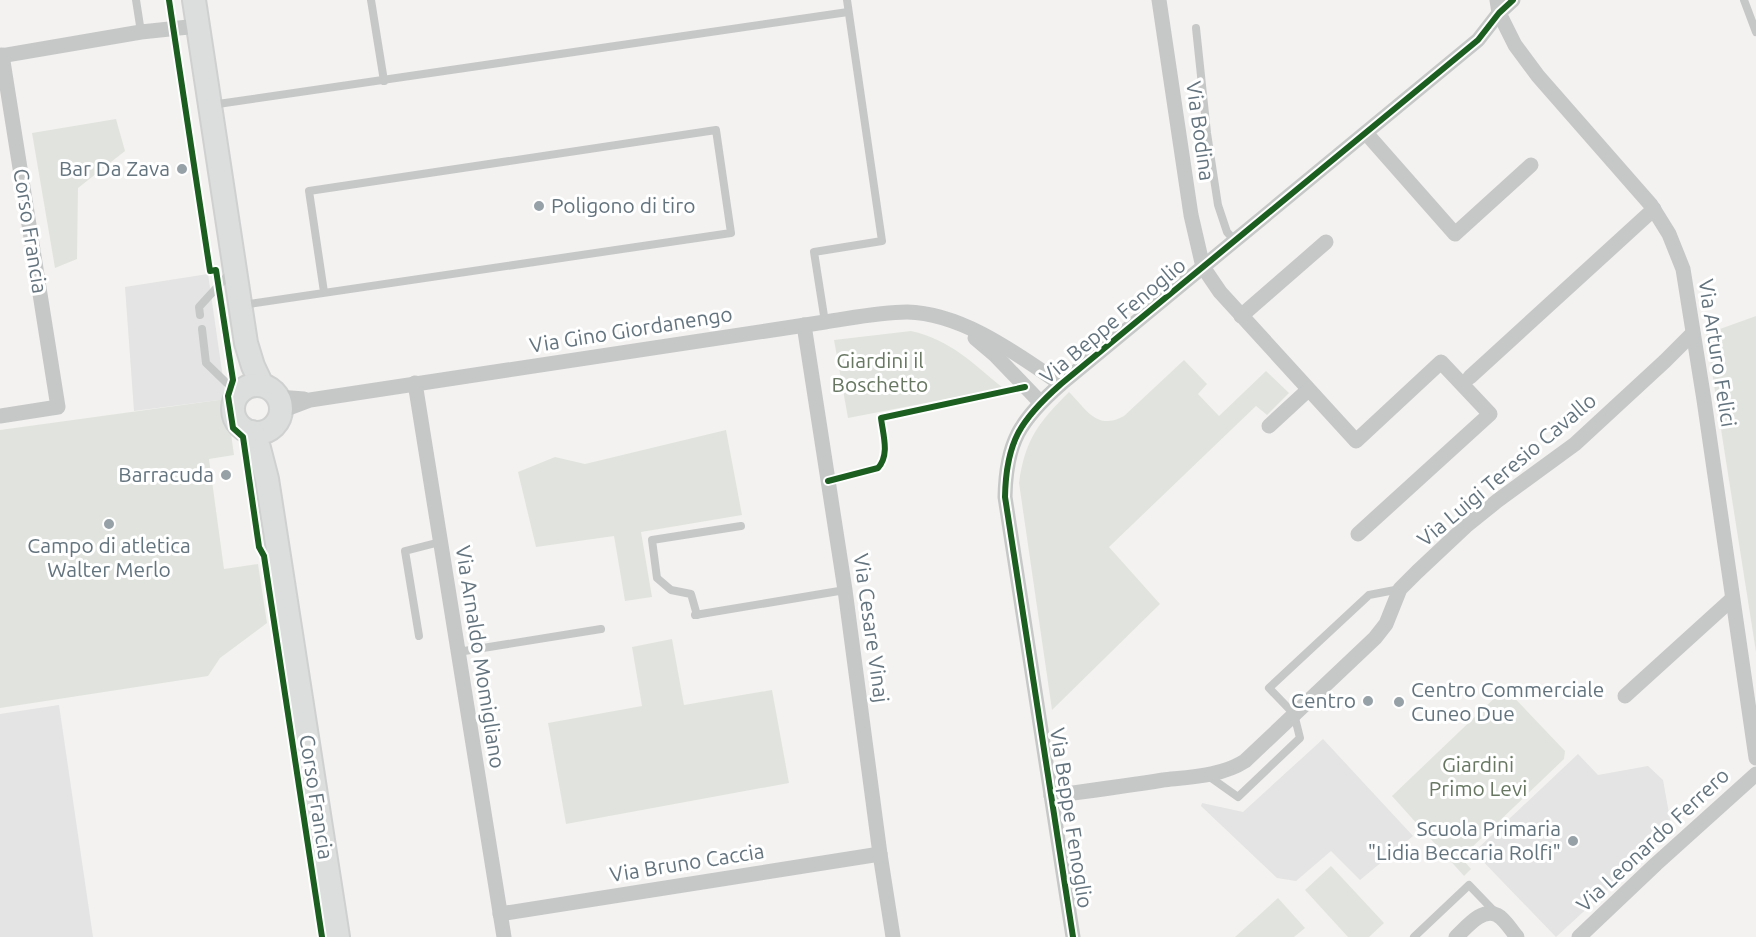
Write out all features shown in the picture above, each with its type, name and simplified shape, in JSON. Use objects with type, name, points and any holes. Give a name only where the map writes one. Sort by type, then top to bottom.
[{"type":"main road","name":"Corso Francia","points":[[194,0],[246,343],[246,366],[261,405],[259,448],[267,479],[338,937]]},
{"type":"street","name":"Via Bodina","points":[[1159,0],[1191,215],[1203,267]]},
{"type":"street","name":"Via Beppe Fenoglio","points":[[1073,937],[1005,498],[1005,476],[1016,435],[1040,402],[1478,40],[1498,6],[1513,0]]},
{"type":"street","name":"Via Arturo Felici","points":[[1498,6],[1515,45],[1538,76],[1654,209],[1669,234],[1683,269],[1756,758]]},
{"type":"street","name":"Corso Francia","points":[[0,416],[58,407],[1,56],[141,32],[198,26]]},
{"type":"street","points":[[1366,134],[1455,234],[1531,165]]},
{"type":"street","points":[[1470,377],[1654,209]]},
{"type":"street","points":[[1241,316],[1326,242]]},
{"type":"street","name":"Via Beppe Fenoglio","points":[[1203,267],[1220,292],[1241,316],[1356,441],[1441,362],[1490,414],[1358,534]]},
{"type":"street","name":"Via Gino Giordanengo","points":[[261,405],[884,313],[909,312],[935,316],[957,323],[991,339],[1061,384]]},
{"type":"street","name":"Via Gino Giordanengo","points":[[957,323],[995,355],[1040,402]]},
{"type":"street","name":"Via Cesare Vinaj","points":[[804,325],[845,590],[893,937]]},
{"type":"street","name":"Via Luigi Teresio Cavallo","points":[[1051,796],[1205,774],[1235,768],[1245,761],[1375,638],[1386,624],[1400,589],[1466,526],[1575,444],[1693,333]]},
{"type":"street","name":"Via Arnaldo Momigliano","points":[[415,383],[504,937]]},
{"type":"street","points":[[1269,426],[1308,390]]},
{"type":"street","points":[[1625,696],[1732,599]]},
{"type":"street","name":"Via Leonardo Ferrero","points":[[1579,937],[1756,774]]},
{"type":"street","name":"Via Bruno Caccia","points":[[500,914],[880,854]]},
{"type":"street","points":[[1456,937],[1478,917],[1490,913],[1498,915],[1517,937]]},
{"type":"lane","points":[[136,0],[141,32]]},
{"type":"lane","points":[[371,0],[384,81]]},
{"type":"lane","points":[[825,322],[814,252],[882,241],[847,0]]},
{"type":"lane","points":[[1744,0],[1756,33]]},
{"type":"lane","points":[[210,106],[848,12]]},
{"type":"lane","points":[[1196,28],[1207,134],[1218,205],[1227,232],[1235,241]]},
{"type":"lane","points":[[240,305],[731,233],[716,130],[309,191],[324,292]]},
{"type":"lane","points":[[200,315],[199,307],[234,268]]},
{"type":"lane","points":[[202,329],[206,363],[261,405]]},
{"type":"lane","points":[[741,526],[652,540],[657,578],[671,590],[691,594],[695,615],[845,590]]},
{"type":"lane","points":[[419,636],[405,551],[440,543]]},
{"type":"lane","points":[[1205,774],[1238,797],[1300,738],[1294,714],[1269,688],[1369,595],[1400,589]]},
{"type":"lane","points":[[458,652],[601,629]]},
{"type":"lane","points":[[1414,937],[1469,885],[1498,915]]},
{"type":"shaded area","points":[[208,274],[226,399],[134,411],[125,287]]},
{"type":"shaded area","points":[[59,705],[93,937],[0,937],[0,714]]},
{"type":"shaded area","points":[[1323,739],[1413,836],[1360,880],[1331,851],[1296,881],[1277,878],[1201,806],[1202,803],[1243,812]]},
{"type":"shaded area","name":"Scuola Primaria \"Lidia Beccaria Rolfi\"","points":[[1578,754],[1598,775],[1648,766],[1663,780],[1672,830],[1556,937],[1474,852]]},
{"type":"green space","points":[[116,119],[125,151],[78,188],[77,259],[55,268],[32,133]]},
{"type":"green space","points":[[1756,316],[1756,652],[1706,334]]},
{"type":"green space","name":"Giardini il Boschetto","points":[[911,331],[950,346],[1003,388],[848,418],[834,340]]},
{"type":"green space","points":[[1184,360],[1207,384],[1198,394],[1219,416],[1266,371],[1289,393],[1267,415],[1256,406],[1109,547],[1160,604],[1052,710],[1019,483],[1025,454],[1042,422],[1069,392],[1099,420],[1115,420],[1124,416]]},
{"type":"green space","name":"Campo di atletica Walter Merlo","points":[[226,399],[234,455],[209,459],[224,569],[258,564],[267,623],[220,658],[208,676],[0,708],[0,430]]},
{"type":"green space","points":[[726,430],[742,515],[641,532],[652,597],[625,601],[614,536],[536,547],[518,472],[555,457],[585,464]]},
{"type":"green space","points":[[672,639],[684,705],[772,690],[789,783],[566,824],[548,723],[642,706],[632,647]]},
{"type":"green space","name":"Giardini Primo Levi","points":[[1505,688],[1565,751],[1564,759],[1467,852],[1465,862],[1471,869],[1464,876],[1392,796]]},
{"type":"green space","points":[[1331,866],[1384,923],[1369,937],[1348,937],[1305,890]]},
{"type":"green space","points":[[1278,898],[1305,928],[1294,937],[1235,937]]},
{"type":"cycle path","points":[[169,0],[210,271],[216,270],[233,380],[228,396],[233,428],[243,437],[259,547],[264,556],[322,937]]},
{"type":"cycle path","points":[[1073,937],[1005,497],[1008,461],[1018,433],[1035,409],[1061,384],[1478,40],[1499,13],[1513,0]]},
{"type":"cycle path","points":[[828,481],[878,468],[885,451],[881,418],[1025,387]]},
{"type":"place","name":"Bar Da Zava","points":[[182,169]]},
{"type":"place","name":"Poligono di tiro","points":[[539,206]]},
{"type":"place","name":"Barracuda","points":[[226,475]]},
{"type":"place","name":"Campo di atletica Walter Merlo","points":[[109,524]]},
{"type":"place","name":"Centro","points":[[1368,701]]},
{"type":"place","name":"Centro Commerciale Cuneo Due","points":[[1399,702]]},
{"type":"place","name":"Scuola Primaria \"Lidia Beccaria Rolfi\"","points":[[1573,841]]}]
